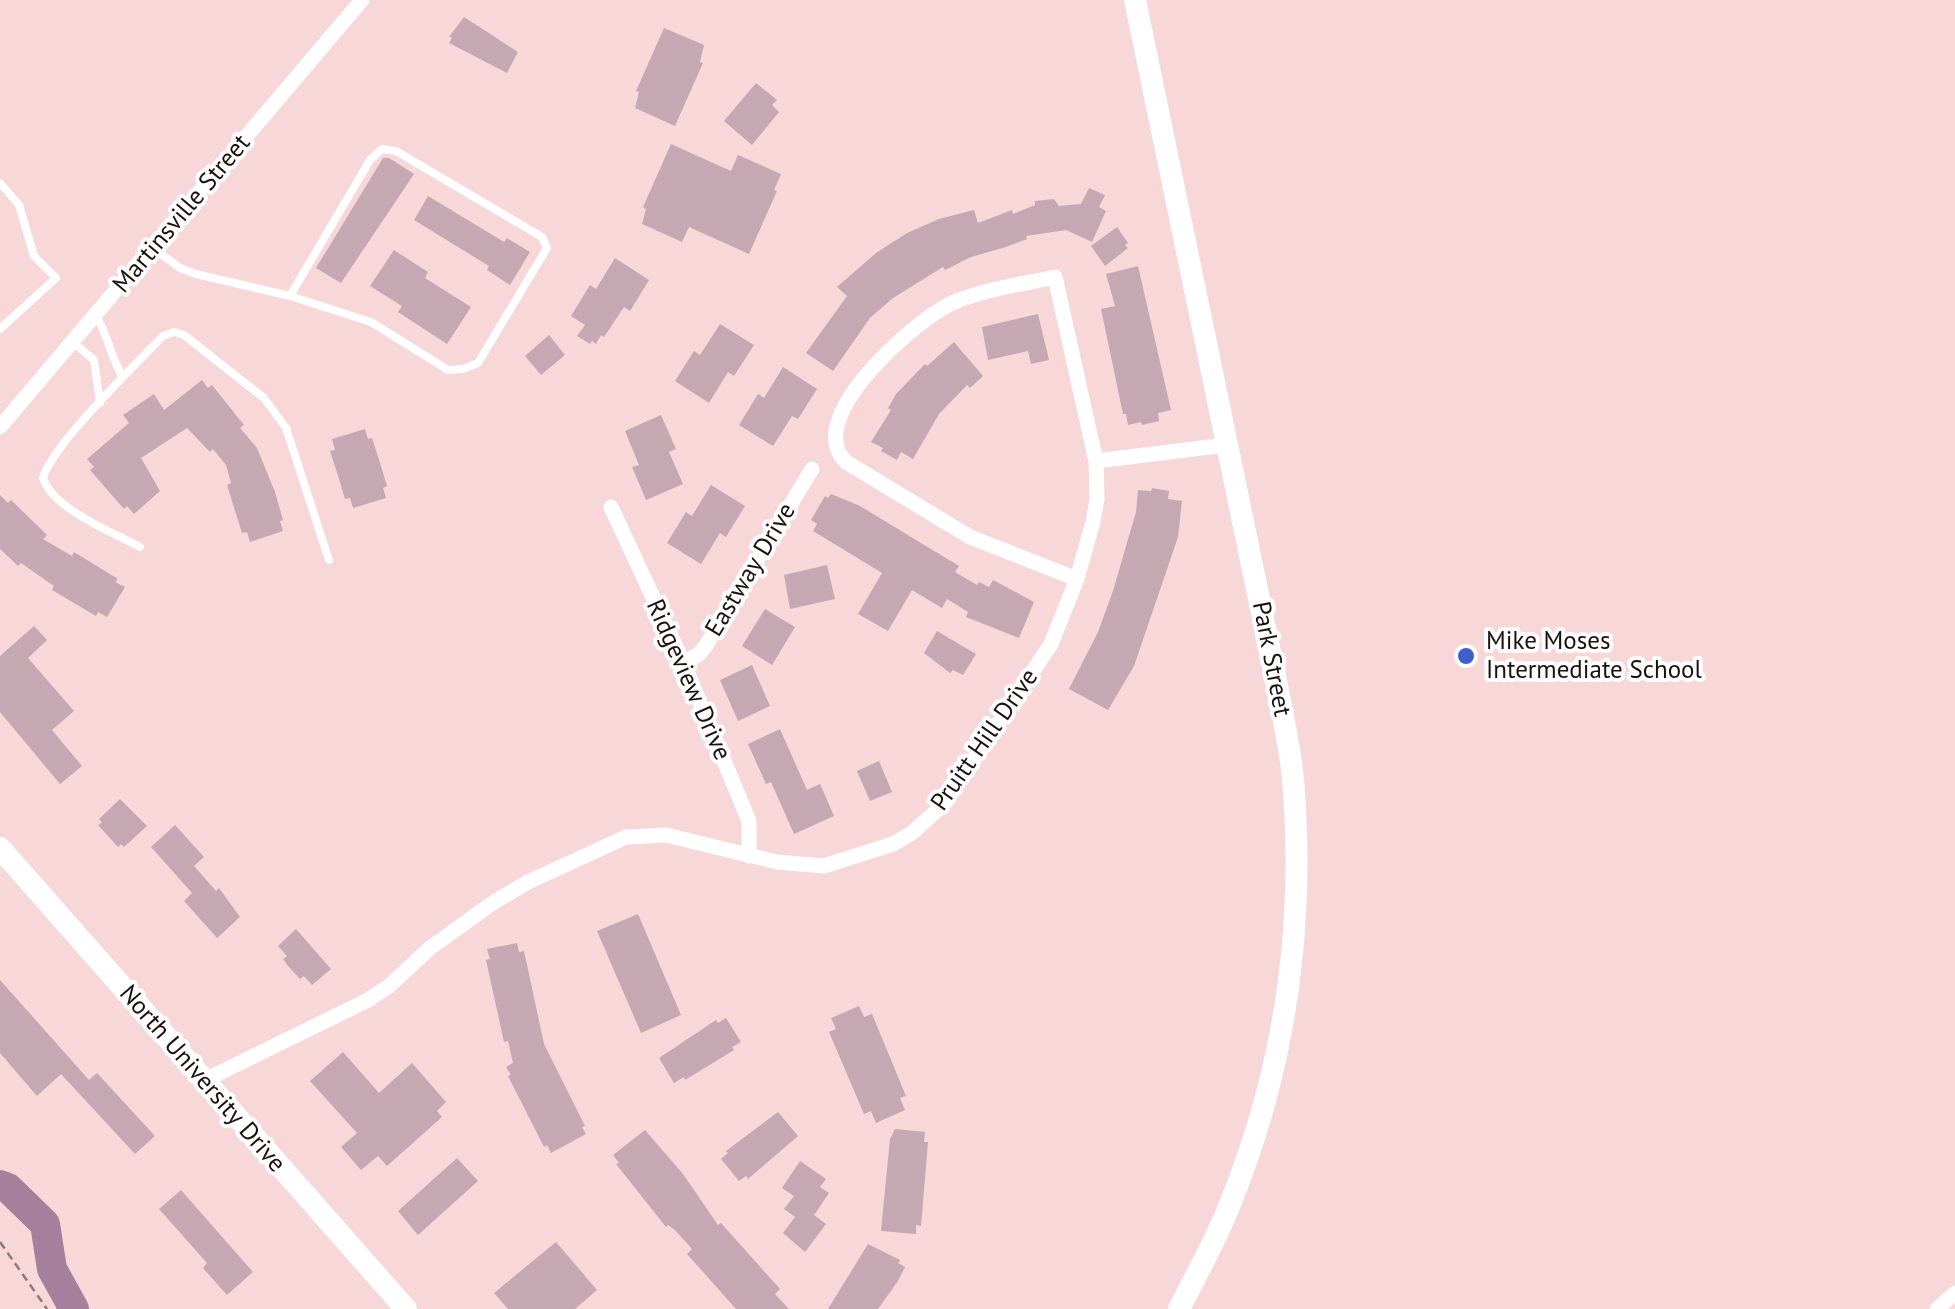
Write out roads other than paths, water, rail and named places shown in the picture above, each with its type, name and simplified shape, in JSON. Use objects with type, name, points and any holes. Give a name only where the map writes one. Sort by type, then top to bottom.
[{"type":"street","name":"Martinsville Street","points":[[0,427],[362,0]]},
{"type":"street","name":"Park Street","points":[[1135,0],[1276,680],[1293,777],[1297,890],[1290,978],[1277,1065],[1231,1202],[1179,1309]]},
{"type":"street","name":"Pruitt Hill Drive","points":[[203,1080],[368,1000],[494,902],[626,837],[666,834],[796,866],[824,866],[893,844],[928,820],[958,786],[1061,624],[1077,579],[1094,522],[1096,461],[1055,277],[966,298],[913,327],[891,346],[863,382],[838,424],[836,440],[846,462],[970,537],[1077,579]]},
{"type":"street","points":[[1096,461],[1226,445]]},
{"type":"street","name":"Eastway Drive","points":[[682,662],[705,647],[812,469]]},
{"type":"street","name":"Ridgeview Drive","points":[[611,507],[749,820],[749,856]]},
{"type":"street","name":"North University Drive","points":[[0,848],[406,1309]]},
{"type":"street","points":[[1938,1309],[1955,1293]]},
{"type":"lane","points":[[153,248],[180,268],[196,274],[290,296],[371,322],[448,370],[478,362],[546,248],[542,237],[396,151],[382,150],[370,160],[290,296]]},
{"type":"lane","points":[[0,183],[20,205],[34,256],[56,278],[2,323]]},
{"type":"lane","points":[[96,316],[109,337],[114,364],[123,377]]},
{"type":"lane","points":[[140,547],[63,504],[46,489],[43,478],[52,460],[100,402],[163,336],[174,332],[184,335],[264,398],[286,428],[328,560]]},
{"type":"lane","points":[[74,342],[94,360],[100,402]]},
{"type":"waterway","points":[[0,1185],[45,1224],[52,1269],[74,1309]]},
{"type":"place","name":"Mike Moses Intermediate School","points":[[1466,656]]}]
